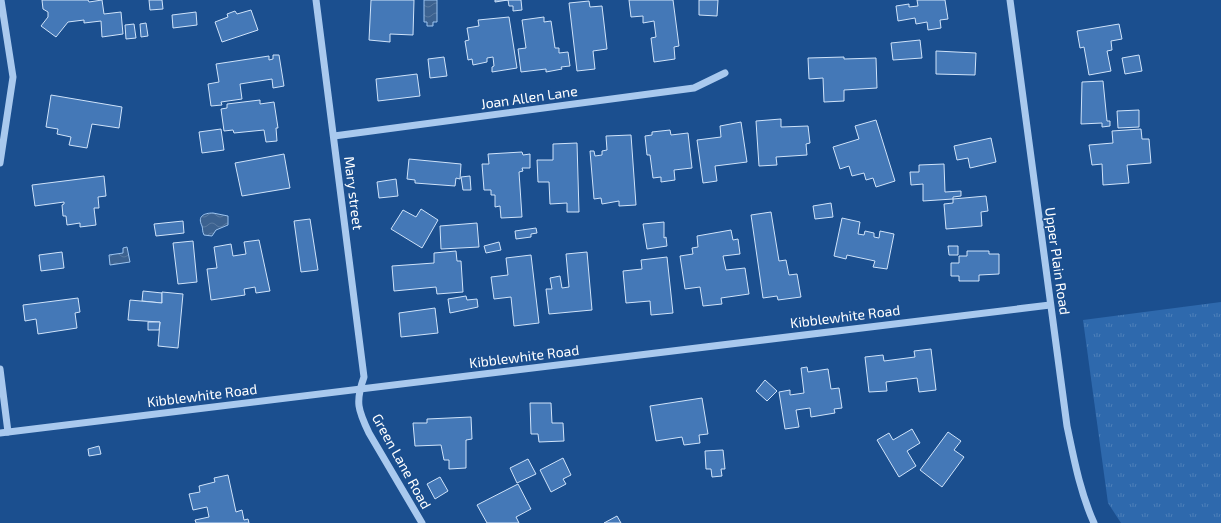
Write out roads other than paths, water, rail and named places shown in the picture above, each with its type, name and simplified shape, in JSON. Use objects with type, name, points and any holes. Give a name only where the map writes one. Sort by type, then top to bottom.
[{"type":"street","points":[[0,163],[13,77],[1,0]]},
{"type":"street","name":"Mary street","points":[[316,0],[364,377],[359,388]]},
{"type":"street","name":"Upper Plain Road","points":[[1010,0],[1067,426],[1077,475],[1086,505],[1094,523]]},
{"type":"street","name":"Joan Allen Lane","points":[[334,136],[694,88],[725,72]]},
{"type":"street","name":"Kibblewhite Road","points":[[4,432],[1050,305]]},
{"type":"street","points":[[0,369],[4,432]]},
{"type":"street","name":"Green Lane Road","points":[[359,388],[357,399],[362,419],[422,523]]},
{"type":"water","points":[[424,0],[437,0],[437,22],[433,22],[433,26],[427,26],[427,22],[424,22]]},
{"type":"water","points":[[213,213],[228,216],[228,225],[216,230],[212,236],[204,235],[200,220],[201,217],[204,214]]},
{"type":"water","points":[[127,247],[130,262],[110,265],[109,255],[123,253],[123,248]]}]
